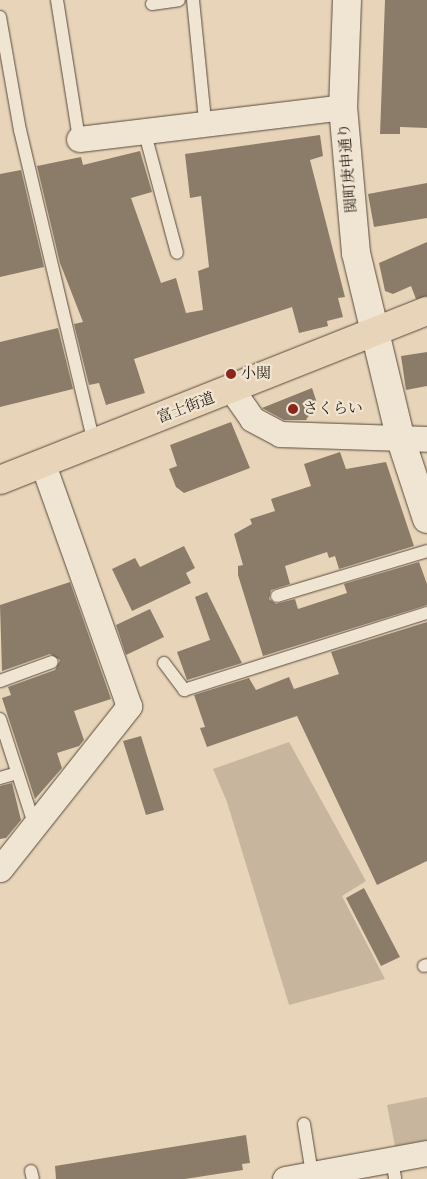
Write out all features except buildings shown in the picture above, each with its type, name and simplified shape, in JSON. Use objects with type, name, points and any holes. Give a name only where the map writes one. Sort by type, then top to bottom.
[{"type":"main road","name":"富士街道","points":[[0,480],[427,312]]},
{"type":"street","name":"関町庚申通り","points":[[347,0],[343,107],[356,254],[375,333],[414,439],[427,518]]},
{"type":"street","points":[[79,139],[205,121],[343,107]]},
{"type":"street","points":[[232,390],[252,419],[280,434],[414,439]]},
{"type":"street","points":[[0,870],[36,830],[129,706],[43,464]]},
{"type":"street","points":[[285,1179],[312,1174],[393,1169],[427,1153]]},
{"type":"lane","points":[[57,0],[79,139]]},
{"type":"lane","points":[[152,4],[178,0]]},
{"type":"lane","points":[[193,0],[205,121]]},
{"type":"lane","points":[[0,17],[20,130],[94,444]]},
{"type":"lane","points":[[144,130],[177,254]]},
{"type":"lane","points":[[277,596],[427,550]]},
{"type":"lane","points":[[164,663],[184,690],[427,613]]},
{"type":"lane","points":[[0,681],[52,662]]},
{"type":"lane","points":[[0,719],[36,830]]},
{"type":"lane","points":[[0,778],[17,773]]},
{"type":"lane","points":[[304,1124],[312,1174]]},
{"type":"shaded area","points":[[289,742],[366,881],[342,896],[385,979],[289,1005],[227,802],[213,769]]},
{"type":"shaded area","points":[[427,1097],[427,1140],[395,1146],[387,1105]]},
{"type":"place","name":"小関","points":[[231,374]]},
{"type":"place","name":"さくらい","points":[[293,409]]}]
